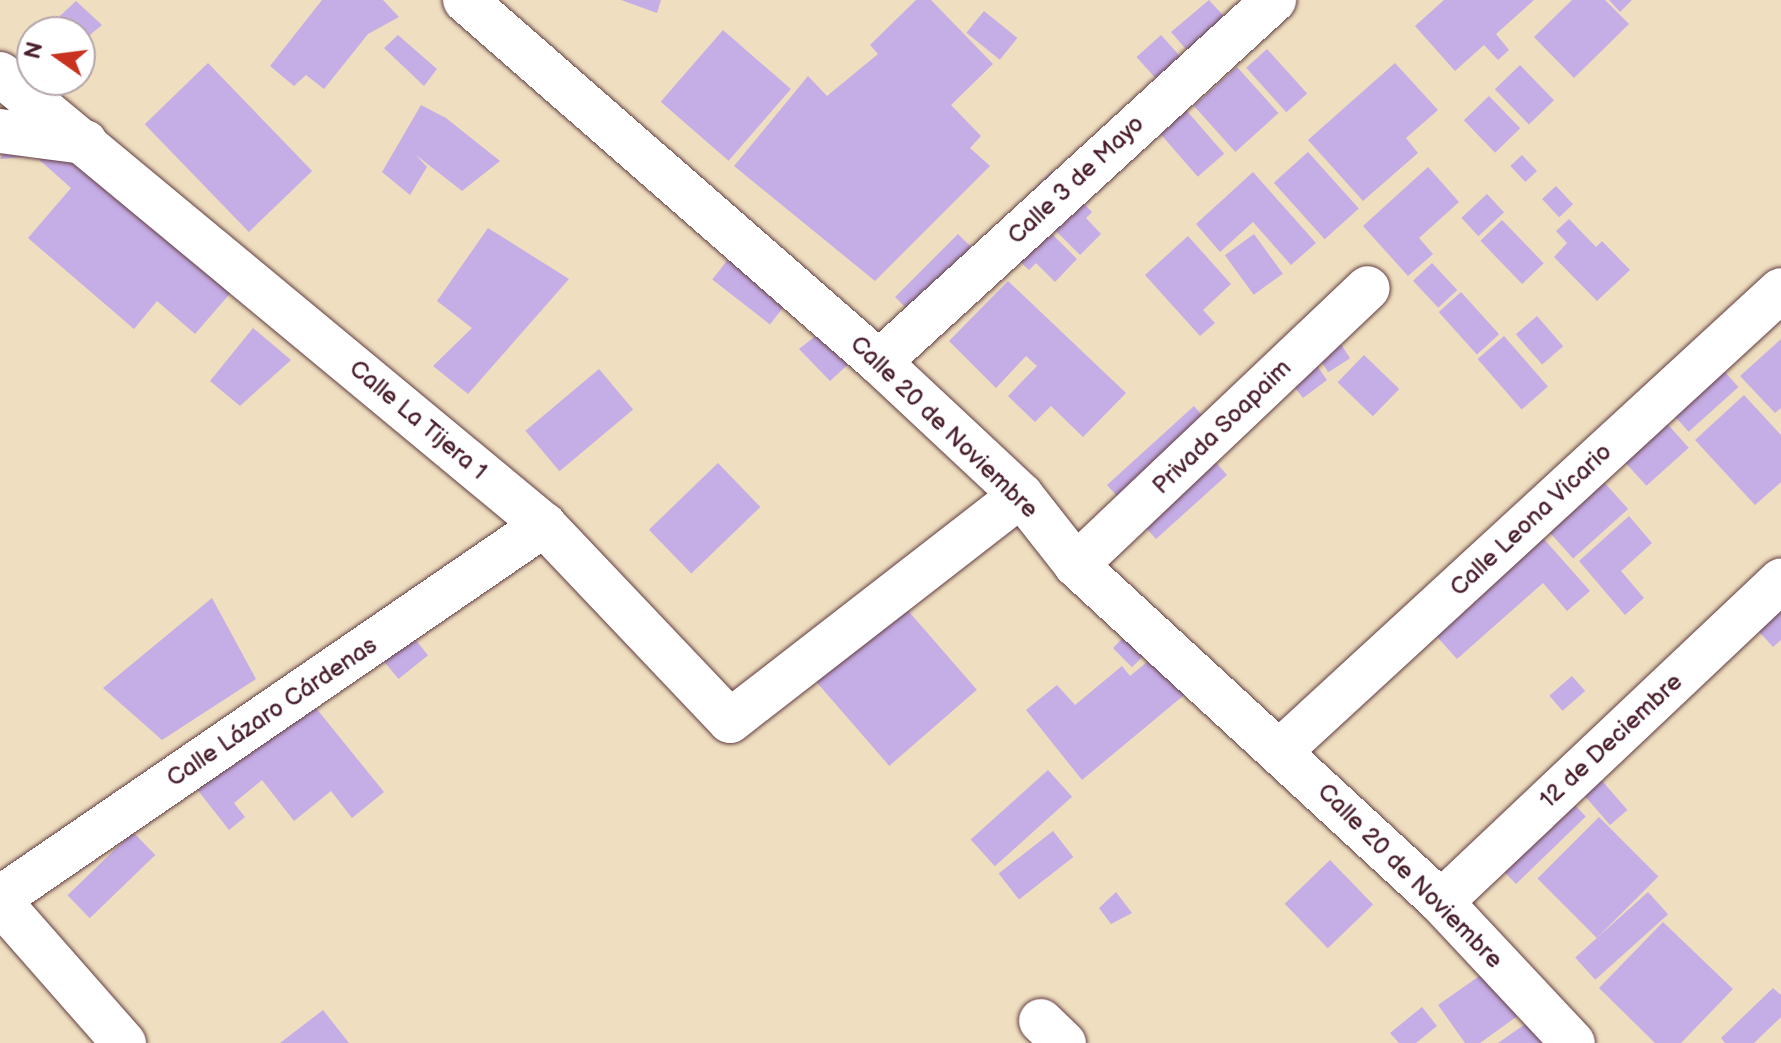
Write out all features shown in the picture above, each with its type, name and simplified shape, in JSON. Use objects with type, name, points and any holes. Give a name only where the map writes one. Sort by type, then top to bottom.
[{"type":"street","name":"Calle 20 de Noviembre","points":[[465,0],[879,362],[1021,495],[1076,565],[1281,750],[1441,902],[1573,1043]]},
{"type":"street","name":"Calle 3 de Mayo","points":[[879,362],[1274,0]]},
{"type":"street","name":"Calle La Tijera 1","points":[[0,74],[86,142],[544,525],[730,721],[1021,495]]},
{"type":"street","points":[[0,131],[86,142]]},
{"type":"street","name":"Privada Soapaim","points":[[1076,565],[1368,288]]},
{"type":"street","name":"Calle Leona Vicario","points":[[1281,750],[1781,290]]},
{"type":"street","name":"Calle Lázaro Cárdenas","points":[[0,900],[544,525]]},
{"type":"street","name":"12 de Deciembre","points":[[1441,902],[1781,580]]},
{"type":"street","points":[[0,900],[124,1043]]},
{"type":"building","points":[[322,0],[383,0],[399,17],[368,34],[324,89],[306,75],[294,86],[270,66]]},
{"type":"building","points":[[621,0],[661,0],[657,13]]},
{"type":"building","points":[[916,0],[931,0],[993,64],[951,105],[981,136],[970,148],[990,166],[875,281],[734,166],[808,76],[827,96],[878,54],[870,45]]},
{"type":"building","points":[[1209,0],[1232,25],[1205,71],[1171,32]]},
{"type":"building","points":[[1444,0],[1534,0],[1496,34],[1509,50],[1498,60],[1484,45],[1455,71],[1415,26]]},
{"type":"building","points":[[1572,0],[1605,0],[1629,24],[1574,78],[1534,37]]},
{"type":"building","points":[[1609,0],[1632,0],[1620,12]]},
{"type":"building","points":[[76,1],[92,16],[60,16]]},
{"type":"building","points":[[984,11],[1017,38],[1000,60],[966,33]]},
{"type":"building","points":[[723,30],[791,89],[729,161],[661,102]]},
{"type":"building","points":[[398,35],[437,69],[424,86],[384,48]]},
{"type":"building","points":[[1161,35],[1193,71],[1169,93],[1136,57]]},
{"type":"building","points":[[1267,49],[1307,94],[1286,112],[1246,68]]},
{"type":"building","points":[[208,63],[312,171],[249,232],[145,124]]},
{"type":"building","points":[[1395,63],[1438,110],[1406,138],[1418,153],[1363,201],[1308,140]]},
{"type":"building","points":[[1520,65],[1554,100],[1529,125],[1495,89]]},
{"type":"building","points":[[1237,67],[1278,113],[1235,152],[1194,106]]},
{"type":"building","points":[[1173,95],[1224,154],[1198,177],[1147,118]]},
{"type":"building","points":[[1489,96],[1520,128],[1495,153],[1464,120]]},
{"type":"building","points":[[27,99],[240,282],[195,334],[157,301],[134,329],[28,238],[71,188],[35,156],[0,159]]},
{"type":"building","points":[[421,105],[446,118],[500,161],[462,191],[416,155],[427,167],[410,195],[382,172]]},
{"type":"building","points":[[1308,152],[1359,208],[1325,239],[1274,183]]},
{"type":"building","points":[[1522,155],[1537,171],[1525,182],[1510,166]]},
{"type":"building","points":[[1428,167],[1459,202],[1419,238],[1433,254],[1408,276],[1363,226]]},
{"type":"building","points":[[1052,171],[1092,212],[1086,218],[1101,234],[1080,255],[1024,199]]},
{"type":"building","points":[[1253,172],[1316,243],[1291,265],[1253,222],[1220,252],[1196,224]]},
{"type":"building","points":[[1556,186],[1573,204],[1559,217],[1542,199]]},
{"type":"building","points":[[1487,194],[1504,212],[1478,236],[1461,218]]},
{"type":"building","points":[[1569,219],[1596,247],[1602,241],[1630,270],[1597,301],[1554,257],[1567,243],[1556,231]]},
{"type":"building","points":[[1502,220],[1544,263],[1522,284],[1480,241]]},
{"type":"building","points":[[488,228],[569,279],[468,394],[433,366],[472,328],[437,301]]},
{"type":"building","points":[[1047,229],[1077,259],[1055,282],[1036,263],[1029,270],[1017,259]]},
{"type":"building","points":[[958,234],[1000,276],[937,339],[895,297]]},
{"type":"building","points":[[1254,234],[1283,274],[1254,295],[1225,255]]},
{"type":"building","points":[[1188,236],[1231,284],[1203,310],[1215,323],[1200,336],[1145,275]]},
{"type":"building","points":[[740,244],[798,289],[770,324],[712,279]]},
{"type":"building","points":[[1432,263],[1457,290],[1438,308],[1413,281]]},
{"type":"building","points":[[1008,281],[1126,393],[1083,437],[1051,406],[1035,422],[1008,396],[1037,366],[1026,356],[996,388],[949,341]]},
{"type":"building","points":[[1461,292],[1499,334],[1477,354],[1439,312]]},
{"type":"building","points":[[847,311],[876,339],[830,381],[799,349]]},
{"type":"building","points":[[1537,316],[1563,346],[1542,365],[1516,334]]},
{"type":"building","points":[[253,328],[291,360],[240,406],[210,381]]},
{"type":"building","points":[[1504,336],[1548,387],[1522,410],[1478,359]]},
{"type":"building","points":[[1297,338],[1327,380],[1303,398],[1286,376]]},
{"type":"building","points":[[1337,338],[1350,358],[1328,372],[1315,352]]},
{"type":"building","points":[[1781,339],[1781,408],[1775,413],[1740,376]]},
{"type":"building","points":[[1707,352],[1738,387],[1689,432],[1657,397]]},
{"type":"building","points":[[1364,355],[1399,389],[1373,416],[1338,382]]},
{"type":"building","points":[[599,369],[633,410],[560,471],[525,431]]},
{"type":"building","points":[[1744,395],[1781,435],[1781,482],[1755,505],[1695,440]]},
{"type":"building","points":[[1194,406],[1213,428],[1197,441],[1227,475],[1156,539],[1107,485]]},
{"type":"building","points":[[1662,418],[1689,448],[1646,486],[1620,456]]},
{"type":"building","points":[[718,463],[760,507],[691,574],[649,530]]},
{"type":"building","points":[[1594,471],[1628,509],[1573,558],[1539,521]]},
{"type":"building","points":[[1629,516],[1652,543],[1621,571],[1644,598],[1625,615],[1579,561]]},
{"type":"building","points":[[1528,521],[1590,591],[1567,611],[1543,583],[1457,659],[1420,618]]},
{"type":"building","points":[[1781,561],[1781,640],[1773,647],[1734,604]]},
{"type":"building","points":[[212,598],[256,679],[162,740],[103,688]]},
{"type":"building","points":[[904,606],[977,690],[889,766],[816,682]]},
{"type":"building","points":[[1149,612],[1168,631],[1132,667],[1113,648]]},
{"type":"building","points":[[406,628],[428,655],[398,679],[376,652]]},
{"type":"building","points":[[1176,638],[1207,676],[1082,780],[1026,710],[1057,685],[1075,705],[1122,666],[1130,676]]},
{"type":"building","points":[[1572,676],[1585,691],[1562,711],[1549,696]]},
{"type":"building","points":[[307,697],[384,792],[352,818],[331,791],[294,821],[262,780],[234,803],[245,817],[229,830],[196,788]]},
{"type":"building","points":[[1590,767],[1627,810],[1610,825],[1573,782]]},
{"type":"building","points":[[1048,770],[1072,797],[995,866],[971,840]]},
{"type":"building","points":[[1565,795],[1586,817],[1516,884],[1495,862]]},
{"type":"building","points":[[1599,817],[1658,876],[1597,938],[1537,879]]},
{"type":"building","points":[[1053,831],[1073,857],[1019,899],[999,873]]},
{"type":"building","points":[[133,832],[155,855],[90,918],[68,895]]},
{"type":"building","points":[[1330,860],[1373,905],[1328,948],[1285,904]]},
{"type":"building","points":[[1116,892],[1132,913],[1111,924],[1099,908]]},
{"type":"building","points":[[1648,892],[1668,914],[1595,980],[1575,958]]},
{"type":"building","points":[[1663,922],[1733,989],[1681,1043],[1655,1043],[1599,988]]},
{"type":"building","points":[[1505,958],[1537,1002],[1480,1043],[1465,1043],[1438,1005]]},
{"type":"building","points":[[1773,988],[1781,995],[1781,1017],[1754,1043],[1725,1043],[1721,1038]]},
{"type":"building","points":[[1422,1007],[1437,1026],[1416,1043],[1399,1043],[1390,1033]]},
{"type":"building","points":[[1550,1007],[1552,1043],[1498,1043]]},
{"type":"building","points":[[323,1010],[349,1043],[280,1043]]}]
